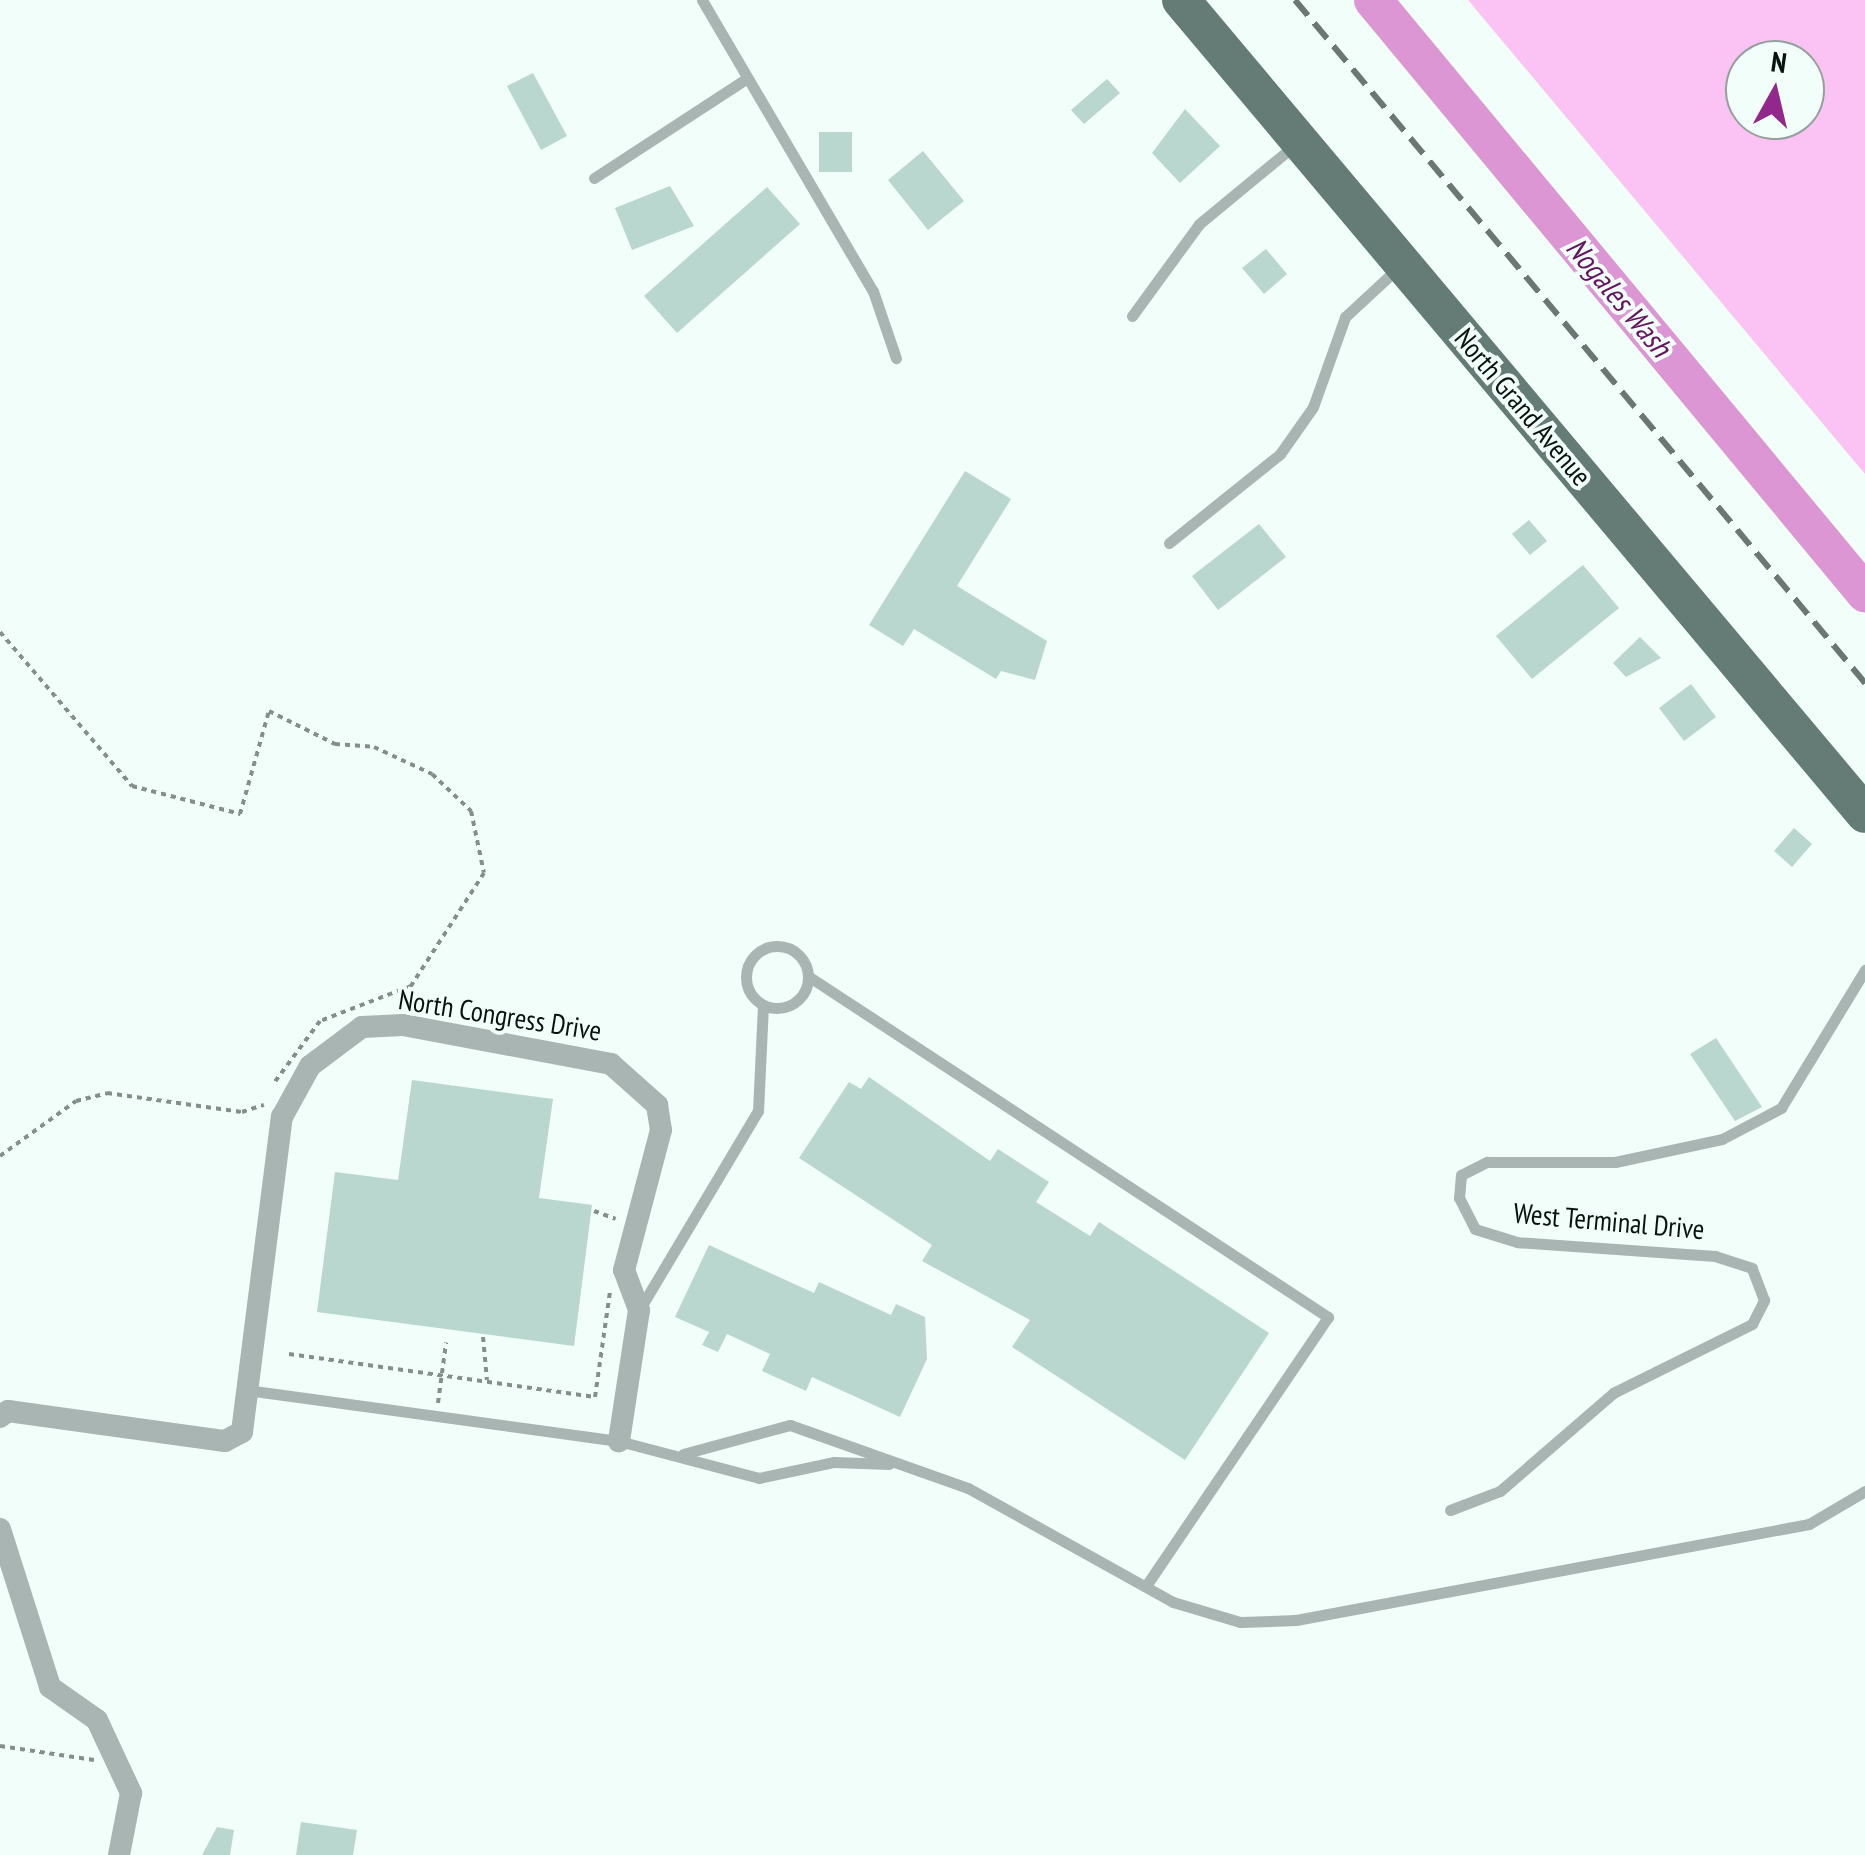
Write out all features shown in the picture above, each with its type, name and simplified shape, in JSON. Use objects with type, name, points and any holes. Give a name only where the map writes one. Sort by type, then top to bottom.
[{"type":"main road","name":"North Grand Avenue","points":[[1180,0],[1865,814]]},
{"type":"street","name":"North Congress Drive","points":[[0,1417],[8,1410],[225,1441],[242,1432],[254,1391],[252,1343],[282,1117],[310,1066],[362,1027],[403,1025],[611,1064],[643,1089],[661,1130],[624,1270],[638,1310],[619,1441]]},
{"type":"street","points":[[0,1528],[50,1686],[98,1720],[132,1793],[119,1855]]},
{"type":"lane","points":[[702,0],[874,291],[896,358]]},
{"type":"lane","points":[[594,178],[746,79]]},
{"type":"lane","points":[[1132,316],[1199,224],[1298,143]]},
{"type":"lane","points":[[1169,543],[1280,454],[1312,406],[1345,318],[1402,264]]},
{"type":"lane","points":[[638,1310],[758,1112],[763,1005],[746,980],[758,953],[785,947],[808,976],[1328,1317],[1146,1586]]},
{"type":"lane","name":"West Terminal Drive","points":[[1450,1510],[1500,1492],[1612,1393],[1752,1324],[1764,1300],[1752,1268],[1716,1256],[1517,1242],[1474,1229],[1459,1198],[1461,1175],[1486,1162],[1614,1162],[1722,1138],[1782,1108],[1865,970]]},
{"type":"lane","points":[[763,1005],[790,1006],[808,976]]},
{"type":"lane","points":[[254,1391],[619,1441],[683,1454],[760,1478],[834,1462],[902,1466]]},
{"type":"lane","points":[[683,1454],[790,1425],[1049,1525],[1146,1586],[1240,1622],[1296,1620],[1808,1524],[1865,1491]]},
{"type":"path","points":[[0,632],[132,786],[240,814],[256,734],[269,711],[284,713],[320,738],[374,747],[456,789],[472,810],[484,873],[411,986],[320,1022],[288,1056],[265,1104],[242,1112],[107,1093],[76,1102],[0,1156]]},
{"type":"path","points":[[594,1211],[619,1224]]},
{"type":"path","points":[[289,1354],[595,1397],[611,1282]]},
{"type":"path","points":[[483,1337],[487,1382]]},
{"type":"path","points":[[436,1416],[446,1343]]},
{"type":"path","points":[[0,1746],[118,1764]]},
{"type":"shaded area","points":[[1468,0],[1865,0],[1865,474]]},
{"type":"building","points":[[533,73],[567,136],[541,150],[507,86]]},
{"type":"building","points":[[1107,79],[1120,93],[1084,124],[1071,110]]},
{"type":"building","points":[[1185,109],[1220,146],[1180,183],[1152,153]]},
{"type":"building","points":[[819,132],[852,132],[852,172],[819,172]]},
{"type":"building","points":[[923,151],[964,201],[928,230],[888,180]]},
{"type":"building","points":[[670,186],[694,226],[632,250],[615,208]]},
{"type":"building","points":[[767,187],[800,224],[677,333],[644,296]]},
{"type":"building","points":[[1266,249],[1287,274],[1264,294],[1242,268]]},
{"type":"building","points":[[965,471],[1011,499],[957,586],[1047,641],[1035,680],[1001,671],[996,679],[914,629],[903,646],[869,625]]},
{"type":"building","points":[[1529,520],[1547,541],[1530,555],[1512,534]]},
{"type":"building","points":[[1259,524],[1286,557],[1218,610],[1192,576]]},
{"type":"building","points":[[1583,565],[1619,608],[1532,679],[1496,636]]},
{"type":"building","points":[[1640,637],[1661,658],[1626,677],[1613,663]]},
{"type":"building","points":[[1691,684],[1716,717],[1684,741],[1659,708]]},
{"type":"building","points":[[1794,828],[1812,844],[1792,867],[1774,851]]},
{"type":"building","points":[[1716,1038],[1762,1107],[1735,1121],[1690,1054]]},
{"type":"building","points":[[869,1077],[990,1161],[998,1149],[1049,1182],[1036,1202],[1090,1236],[1099,1222],[1269,1333],[1185,1460],[1012,1347],[1030,1320],[922,1261],[932,1245],[799,1158],[849,1082],[861,1089]]},
{"type":"building","points":[[412,1080],[553,1099],[539,1198],[592,1205],[574,1346],[317,1312],[335,1172],[398,1180]]},
{"type":"building","points":[[709,1245],[814,1293],[819,1282],[891,1315],[896,1304],[925,1317],[927,1359],[900,1417],[812,1377],[806,1391],[762,1371],[770,1354],[727,1334],[718,1352],[702,1345],[709,1332],[675,1317]]},
{"type":"building","points":[[301,1822],[357,1830],[353,1855],[296,1855]]},
{"type":"building","points":[[217,1827],[234,1830],[230,1855],[202,1855]]},
{"type":"waterway","name":"Nogales Wash","points":[[1373,0],[1865,593]]},
{"type":"railway","points":[[1295,0],[1865,683]]}]
